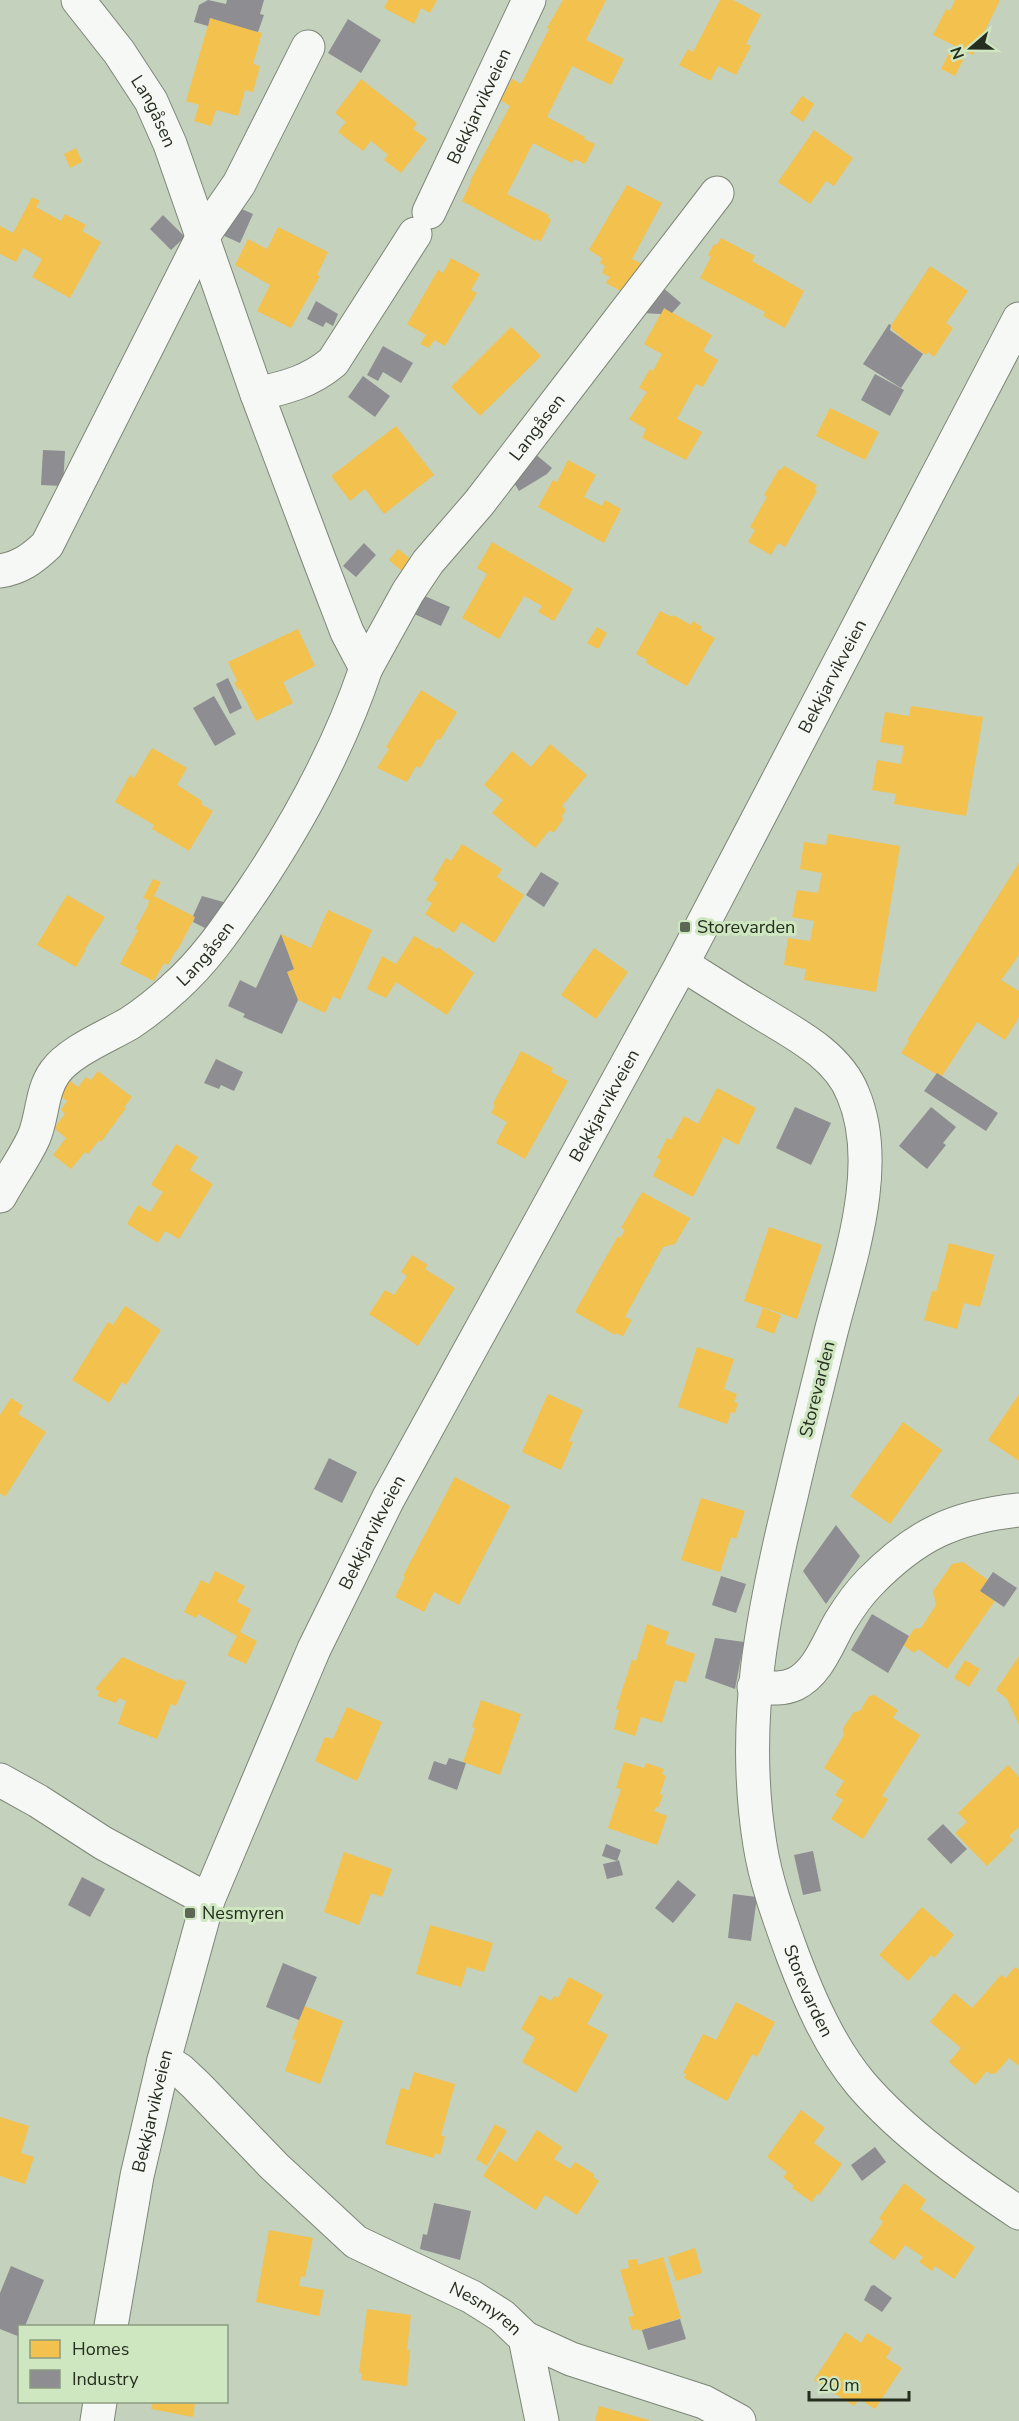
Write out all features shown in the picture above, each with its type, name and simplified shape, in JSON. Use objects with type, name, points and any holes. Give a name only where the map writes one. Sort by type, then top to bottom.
[{"type":"street","name":"Langåsen","points":[[78,0],[119,52],[150,101],[170,144],[257,394],[347,632],[366,668]]},
{"type":"street","name":"Bekkjarvikveien","points":[[257,394],[296,384],[318,375],[333,362],[422,223],[529,0]]},
{"type":"street","points":[[0,571],[13,569],[28,562],[47,546],[203,237],[239,184],[308,47]]},
{"type":"street","name":"Langåsen","points":[[0,1196],[34,1136],[42,1113],[46,1088],[55,1072],[66,1060],[133,1021],[173,990],[197,966],[229,925],[288,837],[349,718],[366,668],[408,592],[428,562],[479,503],[717,193]]},
{"type":"street","name":"Bekkjarvikveien","points":[[111,2325],[135,2188],[164,2061],[208,1900],[314,1649],[394,1489],[682,964],[1019,319]]},
{"type":"street","name":"Storevarden","points":[[682,964],[808,1042],[830,1060],[844,1076],[853,1093],[860,1116],[864,1149],[858,1224],[778,1549],[761,1631],[754,1687],[753,1753],[759,1844],[767,1880],[802,1980],[824,2029],[862,2085],[895,2118],[943,2158],[1019,2213]]},
{"type":"street","points":[[754,1687],[775,1689],[794,1685],[804,1677],[822,1657],[841,1621],[868,1584],[897,1556],[921,1538],[943,1527],[970,1519],[1019,1510]]},
{"type":"street","points":[[0,1780],[38,1801],[103,1843],[208,1900]]},
{"type":"street","name":"Nesmyren","points":[[164,2061],[180,2070],[198,2086],[274,2166],[356,2242],[472,2297],[502,2316],[525,2338],[571,2359],[704,2402],[739,2421]]},
{"type":"street","name":"Nesmyren","points":[[525,2338],[542,2421]]},
{"type":"street","points":[[97,2421],[100,2403]]},
{"type":"building: Homes","points":[[388,0],[437,0],[430,13],[421,8],[414,24],[384,8]]},
{"type":"building: Homes","points":[[563,0],[606,0],[586,40],[624,59],[611,85],[572,66],[547,117],[595,144],[585,164],[574,159],[572,163],[533,143],[507,194],[549,215],[551,220],[541,241],[536,239],[535,241],[462,201],[470,181],[510,106],[500,100],[512,79],[521,84]]},
{"type":"building: Homes","points":[[720,0],[733,0],[761,15],[746,44],[751,46],[736,75],[718,66],[710,81],[679,65],[688,49],[693,52]]},
{"type":"building: Homes","points":[[955,0],[1000,0],[973,55],[933,35],[946,9],[950,11]]},
{"type":"building: Homes","points":[[210,18],[262,33],[253,64],[260,66],[253,92],[245,90],[238,116],[216,110],[211,126],[194,121],[199,105],[186,101]]},
{"type":"building: Homes","points":[[949,53],[963,60],[955,76],[941,69]]},
{"type":"building: Homes","points":[[361,79],[417,123],[413,129],[427,139],[401,173],[384,160],[388,155],[371,141],[363,151],[338,132],[346,122],[335,113]]},
{"type":"building: Homes","points":[[802,96],[814,104],[803,122],[790,113]]},
{"type":"building: Homes","points":[[814,130],[853,158],[834,186],[826,181],[810,204],[778,182]]},
{"type":"building: Homes","points":[[76,148],[82,162],[70,168],[64,154]]},
{"type":"building: Homes","points":[[627,185],[662,203],[632,259],[646,266],[628,295],[606,283],[610,277],[602,273],[605,266],[600,263],[602,258],[589,250]]},
{"type":"building: Homes","points":[[32,197],[40,201],[36,207],[61,221],[65,214],[86,225],[82,231],[101,242],[70,298],[32,277],[42,259],[23,248],[16,262],[0,254],[0,226],[13,233]]},
{"type":"building: Homes","points":[[278,227],[328,252],[317,275],[320,276],[291,328],[257,311],[270,285],[235,265],[248,239],[267,249]]},
{"type":"building: Homes","points":[[721,238],[755,256],[752,261],[804,291],[785,328],[763,316],[765,312],[700,278],[711,257],[708,255],[714,244],[717,245]]},
{"type":"building: Homes","points":[[451,258],[480,274],[471,290],[477,293],[445,346],[434,340],[429,348],[420,344],[426,335],[407,324],[438,270],[443,273]]},
{"type":"building: Homes","points":[[930,266],[968,291],[946,323],[953,328],[934,357],[928,352],[926,355],[907,343],[890,327]]},
{"type":"building: Homes","points":[[664,308],[712,335],[703,351],[718,360],[703,387],[696,384],[677,419],[702,432],[686,460],[642,438],[646,429],[629,419],[647,392],[639,388],[650,369],[653,371],[662,354],[644,344]]},
{"type":"building: Homes","points":[[511,327],[541,356],[480,416],[451,387]]},
{"type":"building: Homes","points":[[830,408],[879,432],[865,460],[816,436]]},
{"type":"building: Homes","points":[[396,426],[434,475],[384,514],[365,489],[350,501],[331,476]]},
{"type":"building: Homes","points":[[568,460],[596,475],[584,497],[602,506],[605,500],[621,509],[604,543],[538,507],[553,480],[557,482]]},
{"type":"building: Homes","points":[[784,466],[817,485],[815,490],[817,491],[785,547],[778,543],[771,555],[748,542],[755,530],[750,527],[767,497],[764,495],[779,469],[781,470]]},
{"type":"building: Homes","points":[[492,542],[573,589],[554,621],[538,612],[542,606],[524,596],[499,639],[462,618],[487,574],[477,568]]},
{"type":"building: Homes","points":[[398,549],[413,561],[404,573],[389,560]]},
{"type":"building: Homes","points":[[660,611],[691,625],[693,621],[702,627],[700,630],[715,638],[687,686],[646,663],[647,660],[636,654]]},
{"type":"building: Homes","points":[[597,627],[607,633],[598,649],[587,643]]},
{"type":"building: Homes","points":[[298,629],[315,666],[283,682],[293,703],[256,721],[234,682],[237,681],[228,662]]},
{"type":"building: Homes","points":[[421,690],[457,712],[440,740],[437,739],[420,768],[416,766],[407,782],[377,768],[389,749],[386,747]]},
{"type":"building: Homes","points":[[911,706],[983,717],[966,816],[894,804],[896,794],[872,790],[877,760],[901,764],[904,746],[880,742],[885,712],[909,716]]},
{"type":"building: Homes","points":[[550,744],[587,775],[562,806],[566,810],[562,816],[563,820],[554,832],[549,831],[535,848],[492,813],[503,800],[484,785],[512,751],[531,767]]},
{"type":"building: Homes","points":[[152,748],[187,768],[177,785],[213,811],[189,851],[152,829],[154,825],[115,802],[130,775],[134,778]]},
{"type":"building: Homes","points":[[828,834],[900,846],[876,992],[804,980],[806,969],[784,965],[788,938],[810,941],[814,921],[792,917],[797,890],[818,893],[822,873],[800,869],[804,842],[826,845]]},
{"type":"building: Homes","points":[[462,844],[502,869],[497,877],[524,895],[494,943],[461,922],[454,933],[425,914],[432,903],[426,900],[438,883],[433,880],[446,858],[451,861]]},
{"type":"building: Homes","points":[[1019,863],[1019,955],[1001,980],[1019,991],[1019,1017],[1005,1040],[977,1022],[942,1076],[936,1074],[901,1053]]},
{"type":"building: Homes","points":[[153,879],[161,882],[154,896],[195,917],[177,951],[168,965],[164,963],[154,981],[120,964],[148,906],[149,900],[143,898]]},
{"type":"building: Homes","points":[[67,895],[105,917],[76,967],[37,945]]},
{"type":"building: Homes","points":[[328,910],[372,930],[340,1000],[333,996],[325,1013],[298,1000],[287,972],[294,969],[281,934],[311,948]]},
{"type":"building: Homes","points":[[414,936],[437,949],[438,947],[474,973],[447,1015],[396,982],[386,998],[367,989],[382,956],[396,964]]},
{"type":"building: Homes","points":[[594,948],[628,972],[596,1019],[561,995]]},
{"type":"building: Homes","points":[[521,1051],[553,1068],[551,1072],[568,1081],[525,1159],[496,1143],[507,1122],[491,1113],[495,1106],[493,1104]]},
{"type":"building: Homes","points":[[98,1071],[132,1097],[101,1142],[99,1140],[88,1154],[85,1152],[71,1169],[53,1155],[66,1138],[54,1128],[65,1114],[61,1110],[67,1101],[59,1095],[70,1081],[78,1087],[86,1077],[91,1080]]},
{"type":"building: Homes","points":[[717,1088],[756,1108],[738,1145],[721,1136],[723,1139],[693,1197],[653,1176],[661,1160],[657,1158],[667,1138],[671,1140],[684,1116],[698,1124]]},
{"type":"building: Homes","points":[[176,1144],[198,1157],[190,1170],[213,1184],[179,1239],[165,1231],[158,1243],[127,1224],[138,1205],[150,1212],[163,1192],[151,1185]]},
{"type":"building: Homes","points":[[642,1192],[690,1218],[675,1244],[663,1247],[625,1317],[632,1320],[623,1336],[616,1333],[615,1335],[575,1312],[618,1236],[620,1238],[625,1230],[621,1228]]},
{"type":"building: Homes","points":[[769,1227],[822,1245],[797,1319],[744,1301]]},
{"type":"building: Homes","points":[[949,1243],[994,1255],[980,1307],[964,1303],[957,1329],[924,1320],[932,1291],[936,1292]]},
{"type":"building: Homes","points":[[412,1255],[428,1265],[425,1269],[455,1288],[418,1346],[369,1314],[385,1290],[394,1295],[407,1276],[401,1272]]},
{"type":"building: Homes","points":[[125,1306],[161,1330],[126,1385],[122,1382],[109,1403],[72,1380],[108,1322],[113,1325]]},
{"type":"building: Homes","points":[[763,1308],[781,1315],[774,1334],[756,1327]]},
{"type":"building: Homes","points":[[697,1347],[734,1359],[724,1389],[737,1394],[734,1402],[738,1403],[735,1413],[731,1412],[727,1424],[678,1407]]},
{"type":"building: Homes","points":[[548,1394],[583,1410],[569,1441],[573,1442],[561,1470],[522,1452]]},
{"type":"building: Homes","points":[[1019,1394],[1019,1461],[988,1440]]},
{"type":"building: Homes","points":[[11,1398],[23,1406],[18,1414],[46,1432],[5,1497],[0,1493],[0,1415]]},
{"type":"building: Homes","points":[[903,1422],[942,1450],[890,1524],[850,1496]]},
{"type":"building: Homes","points":[[455,1477],[510,1506],[459,1605],[434,1592],[424,1612],[395,1597],[405,1577],[403,1576]]},
{"type":"building: Homes","points":[[701,1498],[745,1511],[736,1539],[731,1537],[720,1572],[681,1560]]},
{"type":"building: Homes","points":[[963,1562],[988,1580],[980,1591],[995,1601],[947,1669],[918,1649],[914,1653],[903,1645],[914,1629],[921,1628],[936,1605],[933,1591],[952,1564]]},
{"type":"building: Homes","points":[[215,1571],[245,1586],[237,1602],[251,1609],[240,1632],[257,1641],[246,1664],[227,1655],[237,1636],[198,1614],[196,1618],[184,1612],[201,1580],[209,1584]]},
{"type":"building: Homes","points":[[647,1624],[669,1632],[665,1644],[695,1654],[686,1683],[675,1680],[662,1723],[641,1717],[635,1736],[614,1729],[619,1710],[616,1709],[632,1660],[636,1661]]},
{"type":"building: Homes","points":[[1019,1656],[1019,1725],[1007,1699],[996,1690]]},
{"type":"building: Homes","points":[[122,1657],[177,1681],[178,1679],[186,1682],[176,1706],[171,1704],[157,1739],[118,1724],[126,1701],[119,1698],[116,1703],[97,1696],[100,1691],[95,1689]]},
{"type":"building: Homes","points":[[965,1660],[980,1669],[969,1687],[954,1678]]},
{"type":"building: Homes","points":[[874,1695],[898,1710],[893,1718],[920,1735],[882,1796],[888,1799],[863,1839],[831,1819],[843,1800],[835,1795],[844,1781],[824,1768],[844,1735],[843,1728],[854,1712],[860,1711],[869,1696]]},
{"type":"building: Homes","points":[[481,1700],[521,1714],[500,1775],[463,1762],[475,1728],[472,1727]]},
{"type":"building: Homes","points":[[347,1707],[382,1722],[357,1781],[315,1761],[325,1737],[333,1739]]},
{"type":"building: Homes","points":[[624,1762],[644,1768],[646,1763],[664,1769],[662,1774],[666,1776],[660,1794],[663,1795],[658,1808],[656,1807],[654,1811],[667,1816],[657,1845],[608,1828],[621,1789],[616,1788]]},
{"type":"building: Homes","points":[[1008,1765],[1019,1777],[1019,1827],[1009,1836],[1013,1840],[987,1866],[955,1833],[967,1822],[958,1813]]},
{"type":"building: Homes","points":[[344,1852],[392,1869],[382,1897],[371,1893],[359,1925],[324,1912]]},
{"type":"building: Homes","points":[[922,1907],[954,1935],[934,1958],[931,1955],[908,1981],[879,1955]]},
{"type":"building: Homes","points":[[430,1925],[493,1943],[484,1972],[467,1967],[461,1987],[416,1974]]},
{"type":"building: Homes","points":[[1015,1967],[1019,1970],[1019,2066],[1009,2058],[996,2073],[990,2074],[987,2071],[975,2085],[949,2062],[961,2048],[930,2022],[954,1993],[972,2008],[1001,1975],[1006,1978]]},
{"type":"building: Homes","points":[[569,1977],[603,1995],[587,2024],[608,2035],[576,2093],[522,2062],[535,2038],[521,2029],[540,1995],[551,2001],[554,1996],[558,1998]]},
{"type":"building: Homes","points":[[736,2002],[775,2022],[757,2057],[752,2054],[727,2101],[684,2078],[686,2074],[683,2073],[703,2034],[716,2040]]},
{"type":"building: Homes","points":[[304,2006],[343,2021],[320,2084],[285,2071],[296,2040],[292,2039]]},
{"type":"building: Homes","points":[[414,2072],[455,2084],[441,2135],[445,2137],[440,2155],[435,2153],[434,2158],[385,2144],[401,2088],[409,2090]]},
{"type":"building: Homes","points":[[801,2110],[825,2128],[814,2143],[842,2164],[812,2202],[792,2188],[794,2186],[783,2177],[787,2172],[767,2157]]},
{"type":"building: Homes","points":[[0,2117],[29,2126],[21,2153],[34,2157],[25,2184],[0,2176]]},
{"type":"building: Homes","points":[[495,2124],[507,2131],[487,2166],[476,2159]]},
{"type":"building: Homes","points":[[537,2130],[562,2147],[554,2159],[570,2169],[575,2162],[594,2174],[593,2177],[599,2181],[577,2215],[545,2195],[536,2210],[483,2176],[499,2151],[516,2162]]},
{"type":"building: Homes","points":[[904,2183],[926,2200],[920,2209],[975,2247],[954,2279],[935,2266],[932,2271],[919,2262],[923,2257],[905,2245],[894,2260],[869,2242],[883,2222],[879,2218]]},
{"type":"building: Homes","points":[[269,2230],[313,2238],[305,2277],[301,2276],[299,2286],[324,2290],[319,2316],[256,2302]]},
{"type":"building: Homes","points":[[695,2248],[702,2273],[676,2281],[668,2257]]},
{"type":"building: Homes","points":[[663,2257],[681,2318],[639,2331],[638,2329],[632,2330],[628,2317],[634,2316],[620,2270],[629,2268],[628,2260],[637,2259],[638,2265]]},
{"type":"building: Homes","points":[[367,2309],[411,2315],[407,2350],[410,2350],[407,2386],[361,2380],[362,2373],[359,2373]]},
{"type":"building: Homes","points":[[845,2332],[861,2343],[867,2333],[892,2348],[886,2358],[902,2368],[875,2409],[859,2399],[854,2406],[814,2380]]},
{"type":"building: Homes","points":[[153,2403],[195,2403],[193,2417],[151,2409]]},
{"type":"building: Homes","points":[[599,2406],[649,2420],[649,2421],[595,2421]]},
{"type":"building: Industry","points":[[208,0],[226,4],[227,0],[264,0],[260,14],[264,15],[258,32],[210,18],[208,26],[194,22],[199,5]]},
{"type":"building: Industry","points":[[348,19],[381,40],[361,73],[328,53]]},
{"type":"building: Industry","points":[[235,206],[253,214],[240,243],[222,235]]},
{"type":"building: Industry","points":[[163,215],[185,237],[171,250],[150,229]]},
{"type":"building: Industry","points":[[662,287],[681,303],[672,313],[664,308],[661,314],[642,313]]},
{"type":"building: Industry","points":[[316,301],[338,314],[333,326],[326,322],[323,327],[307,319]]},
{"type":"building: Industry","points":[[889,324],[891,325],[890,330],[923,354],[901,388],[863,364]]},
{"type":"building: Industry","points":[[383,346],[413,363],[401,383],[383,372],[378,381],[367,375]]},
{"type":"building: Industry","points":[[875,374],[904,390],[890,416],[861,400]]},
{"type":"building: Industry","points":[[363,376],[390,396],[375,417],[348,397]]},
{"type":"building: Industry","points":[[43,450],[65,451],[63,486],[41,485]]},
{"type":"building: Industry","points":[[534,453],[552,468],[547,474],[519,491],[510,476]]},
{"type":"building: Industry","points":[[364,543],[376,555],[356,577],[343,566]]},
{"type":"building: Industry","points":[[420,594],[450,607],[441,626],[412,613]]},
{"type":"building: Industry","points":[[228,678],[242,708],[230,714],[216,684]]},
{"type":"building: Industry","points":[[214,696],[236,734],[215,746],[193,708]]},
{"type":"building: Industry","points":[[541,872],[559,883],[544,907],[526,895]]},
{"type":"building: Industry","points":[[202,896],[227,903],[209,930],[193,922],[195,917],[193,916]]},
{"type":"building: Industry","points":[[281,934],[294,969],[287,972],[298,1000],[282,1034],[243,1017],[245,1014],[228,1006],[240,980],[256,988]]},
{"type":"building: Industry","points":[[216,1059],[243,1072],[234,1091],[221,1085],[219,1089],[204,1083]]},
{"type":"building: Industry","points":[[937,1073],[998,1113],[986,1131],[924,1091]]},
{"type":"building: Industry","points":[[795,1107],[831,1123],[811,1165],[776,1148]]},
{"type":"building: Industry","points":[[931,1107],[956,1127],[943,1143],[946,1145],[927,1169],[899,1146]]},
{"type":"building: Industry","points":[[329,1458],[357,1472],[342,1503],[314,1489]]},
{"type":"building: Industry","points":[[836,1525],[860,1556],[826,1604],[803,1571]]},
{"type":"building: Industry","points":[[993,1572],[1017,1588],[1004,1607],[980,1591]]},
{"type":"building: Industry","points":[[721,1576],[746,1584],[736,1613],[712,1605]]},
{"type":"building: Industry","points":[[872,1614],[909,1636],[888,1673],[851,1650]]},
{"type":"building: Industry","points":[[715,1638],[744,1642],[735,1689],[705,1678]]},
{"type":"building: Industry","points":[[449,1758],[466,1763],[457,1790],[428,1779],[434,1761],[446,1765]]},
{"type":"building: Industry","points":[[943,1824],[967,1849],[951,1864],[927,1839]]},
{"type":"building: Industry","points":[[606,1844],[621,1850],[617,1861],[602,1856]]},
{"type":"building: Industry","points":[[813,1851],[821,1891],[803,1895],[794,1855]]},
{"type":"building: Industry","points":[[619,1860],[623,1875],[607,1879],[603,1864]]},
{"type":"building: Industry","points":[[82,1877],[105,1889],[90,1917],[68,1905]]},
{"type":"building: Industry","points":[[678,1880],[696,1895],[673,1923],[655,1908]]},
{"type":"building: Industry","points":[[733,1894],[757,1897],[751,1941],[728,1938]]},
{"type":"building: Industry","points":[[283,1963],[317,1977],[299,2020],[266,2007]]},
{"type":"building: Industry","points":[[875,2147],[886,2162],[862,2181],[851,2165]]},
{"type":"building: Industry","points":[[434,2203],[471,2211],[460,2260],[420,2249],[423,2234],[427,2235]]},
{"type":"building: Industry","points":[[11,2266],[44,2280],[25,2325],[18,2325],[18,2336],[0,2329],[0,2293]]},
{"type":"building: Industry","points":[[874,2285],[892,2298],[882,2312],[864,2300],[871,2286]]},
{"type":"building: Industry","points":[[680,2319],[686,2339],[648,2350],[642,2330]]},
{"type":"place","name":"Storevarden","points":[[685,927]]},
{"type":"place","name":"Nesmyren","points":[[190,1913]]}]
